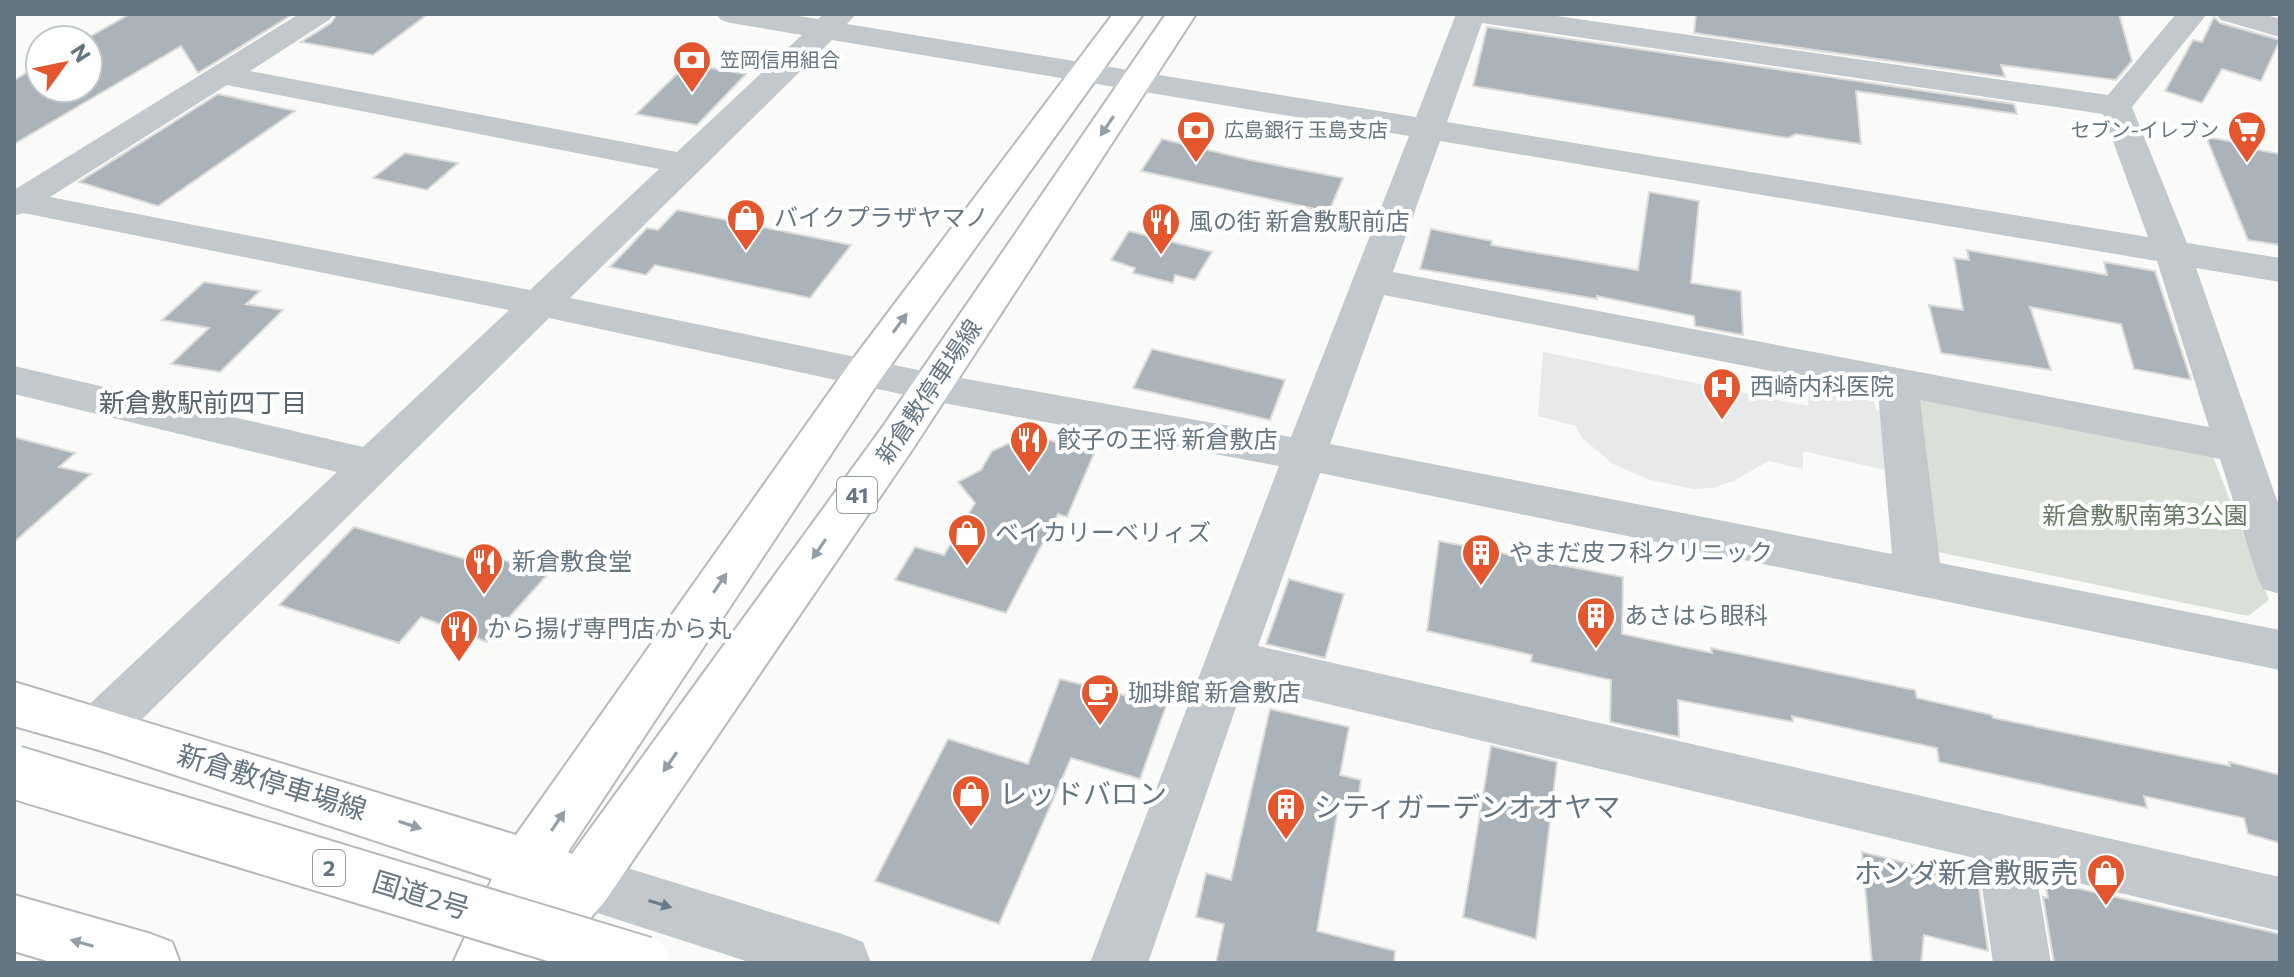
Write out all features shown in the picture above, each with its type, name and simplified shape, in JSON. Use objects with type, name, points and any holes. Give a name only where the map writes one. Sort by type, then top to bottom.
[{"type":"main road","points":[[482,963],[527,865],[864,373],[1128,14]]},
{"type":"main road","name":"新倉敷停車場線","points":[[514,963],[585,882],[933,387],[1181,14]]},
{"type":"main road","name":"新倉敷停車場線","points":[[14,704],[585,882]]},
{"type":"main road","name":"国道2号","points":[[14,772],[644,963]]},
{"type":"main road","points":[[14,923],[151,963]]},
{"type":"street","points":[[15,202],[319,14]]},
{"type":"street","points":[[731,14],[832,22],[1135,83],[1429,128],[2280,270]]},
{"type":"street","points":[[1119,963],[1228,660],[1471,14]]},
{"type":"street","points":[[1482,14],[2116,106]]},
{"type":"street","points":[[2116,106],[2192,14]]},
{"type":"street","points":[[2231,14],[2280,28]]},
{"type":"street","points":[[99,728],[832,22]]},
{"type":"street","points":[[224,75],[685,164]]},
{"type":"street","points":[[2116,106],[2172,251],[2280,576]]},
{"type":"street","points":[[15,202],[540,304],[933,387],[1306,455],[2280,650]]},
{"type":"street","points":[[1371,280],[2235,447]]},
{"type":"street","points":[[14,380],[374,465]]},
{"type":"street","points":[[1897,381],[1918,578]]},
{"type":"street","points":[[1228,660],[2280,904]]},
{"type":"street","points":[[2002,838],[2022,963]]},
{"type":"street","points":[[585,882],[842,963]]},
{"type":"shaded area","name":"西崎内科医院","points":[[1543,352],[1808,406],[1809,388],[1874,400],[1876,410],[1886,412],[1889,471],[1803,451],[1803,469],[1768,461],[1734,481],[1712,488],[1694,489],[1650,480],[1613,464],[1581,437],[1576,426],[1538,416]]},
{"type":"green space","name":"新倉敷駅南第3公園","points":[[1912,390],[2210,449],[2269,600],[2248,616],[1933,551]]},
{"type":"building","points":[[130,14],[293,14],[198,73],[181,46],[104,91],[104,29]]},
{"type":"building","points":[[337,14],[428,14],[373,55],[301,42],[331,23]]},
{"type":"building","points":[[1696,14],[2119,14],[2132,61],[2116,80],[2001,65],[2005,77],[1694,33]]},
{"type":"building","points":[[2214,17],[2220,23],[2280,40],[2261,81],[2222,69],[2202,103],[2165,91],[2193,40],[2202,42]]},
{"type":"building","points":[[1487,27],[2014,104],[2017,114],[1856,91],[1861,144],[1796,134],[1788,138],[1473,86]]},
{"type":"building","name":"笠岡信用組合","points":[[687,64],[746,74],[697,125],[636,114]]},
{"type":"building","points":[[24,74],[24,104],[82,104],[14,144],[14,80]]},
{"type":"building","points":[[218,94],[295,111],[158,206],[79,182]]},
{"type":"building","points":[[2206,137],[2252,145],[2254,149],[2280,154],[2280,245],[2248,240]]},
{"type":"building","points":[[1162,139],[1343,178],[1329,212],[1141,171]]},
{"type":"building","points":[[405,153],[458,163],[427,190],[373,178]]},
{"type":"building","points":[[1649,192],[1699,201],[1691,283],[1741,291],[1743,335],[1695,326],[1694,316],[1597,296],[1597,299],[1420,269],[1431,229],[1492,241],[1491,245],[1638,270]]},
{"type":"building","name":"バイクプラザヤマノ","points":[[677,210],[851,245],[810,298],[655,265],[646,275],[610,267],[647,228],[658,230]]},
{"type":"building","name":"風の街 新倉敷駅前店","points":[[1129,231],[1212,252],[1195,280],[1175,275],[1173,283],[1133,273],[1135,268],[1111,260]]},
{"type":"building","points":[[1967,250],[2107,275],[2104,262],[2155,271],[2191,380],[2134,369],[2121,324],[2030,307],[2051,370],[1941,353],[1929,305],[1963,310],[1954,258],[1969,260]]},
{"type":"building","points":[[204,282],[260,291],[246,304],[283,310],[220,372],[171,364],[209,328],[162,320]]},
{"type":"building","points":[[1152,349],[1285,380],[1270,420],[1133,388]]},
{"type":"building","points":[[1028,435],[1095,451],[1067,517],[1058,514],[1006,613],[895,580],[915,547],[944,555],[975,503],[958,482],[981,470],[992,451]]},
{"type":"building","points":[[14,437],[75,453],[59,467],[91,474],[14,542]]},
{"type":"building","points":[[354,527],[472,561],[480,552],[547,575],[487,642],[421,617],[399,643],[279,605]]},
{"type":"building","points":[[1439,541],[1623,577],[1622,634],[1712,653],[1711,648],[1915,690],[1917,698],[1992,715],[1993,718],[2230,766],[2229,762],[2280,775],[2280,843],[2248,834],[2244,818],[2144,796],[2147,808],[1939,762],[1937,748],[1792,716],[1793,722],[1678,700],[1679,737],[1610,722],[1611,680],[1531,662],[1532,655],[1427,631]]},
{"type":"building","points":[[1289,579],[1344,594],[1325,658],[1266,644]]},
{"type":"building","name":"レッドバロン","points":[[1060,679],[1166,706],[1140,779],[1071,758],[999,924],[875,881],[948,739],[1028,764]]},
{"type":"building","name":"シティガーデンオオヤマ","points":[[1270,709],[1349,727],[1340,775],[1361,780],[1357,808],[1338,809],[1317,931],[1395,951],[1394,963],[1216,963],[1224,924],[1196,917],[1206,873],[1231,880]]},
{"type":"building","points":[[1491,746],[1557,762],[1536,939],[1463,917]]},
{"type":"building","points":[[1862,852],[1978,881],[1988,951],[1924,935],[1921,963],[1872,963]]},
{"type":"building","name":"ホンダ新倉敷販売","points":[[2045,881],[2280,934],[2280,963],[2054,963],[2043,897],[2048,898]]},
{"type":"place","name":"笠岡信用組合","points":[[692,94]]},
{"type":"place","name":"広島銀行 玉島支店","points":[[1196,164]]},
{"type":"place","name":"セブン-イレブン","points":[[2247,164]]},
{"type":"place","name":"バイクプラザヤマノ","points":[[746,252]]},
{"type":"place","name":"風の街 新倉敷駅前店","points":[[1161,256]]},
{"type":"place","name":"西崎内科医院","points":[[1722,421]]},
{"type":"place","name":"餃子の王将 新倉敷店","points":[[1029,474]]},
{"type":"place","name":"ベイカリーベリィズ","points":[[967,567]]},
{"type":"place","name":"やまだ皮フ科クリニック","points":[[1481,587]]},
{"type":"place","name":"新倉敷食堂","points":[[484,596]]},
{"type":"place","name":"あさはら眼科","points":[[1596,650]]},
{"type":"place","name":"から揚げ専門店 から丸","points":[[459,663]]},
{"type":"place","name":"珈琲館 新倉敷店","points":[[1100,727]]},
{"type":"place","name":"レッドバロン","points":[[971,828]]},
{"type":"place","name":"シティガーデンオオヤマ","points":[[1286,841]]},
{"type":"place","name":"ホンダ新倉敷販売","points":[[2106,907]]},
{"type":"district","name":"新倉敷駅前四丁目","points":[[203,403]]}]
